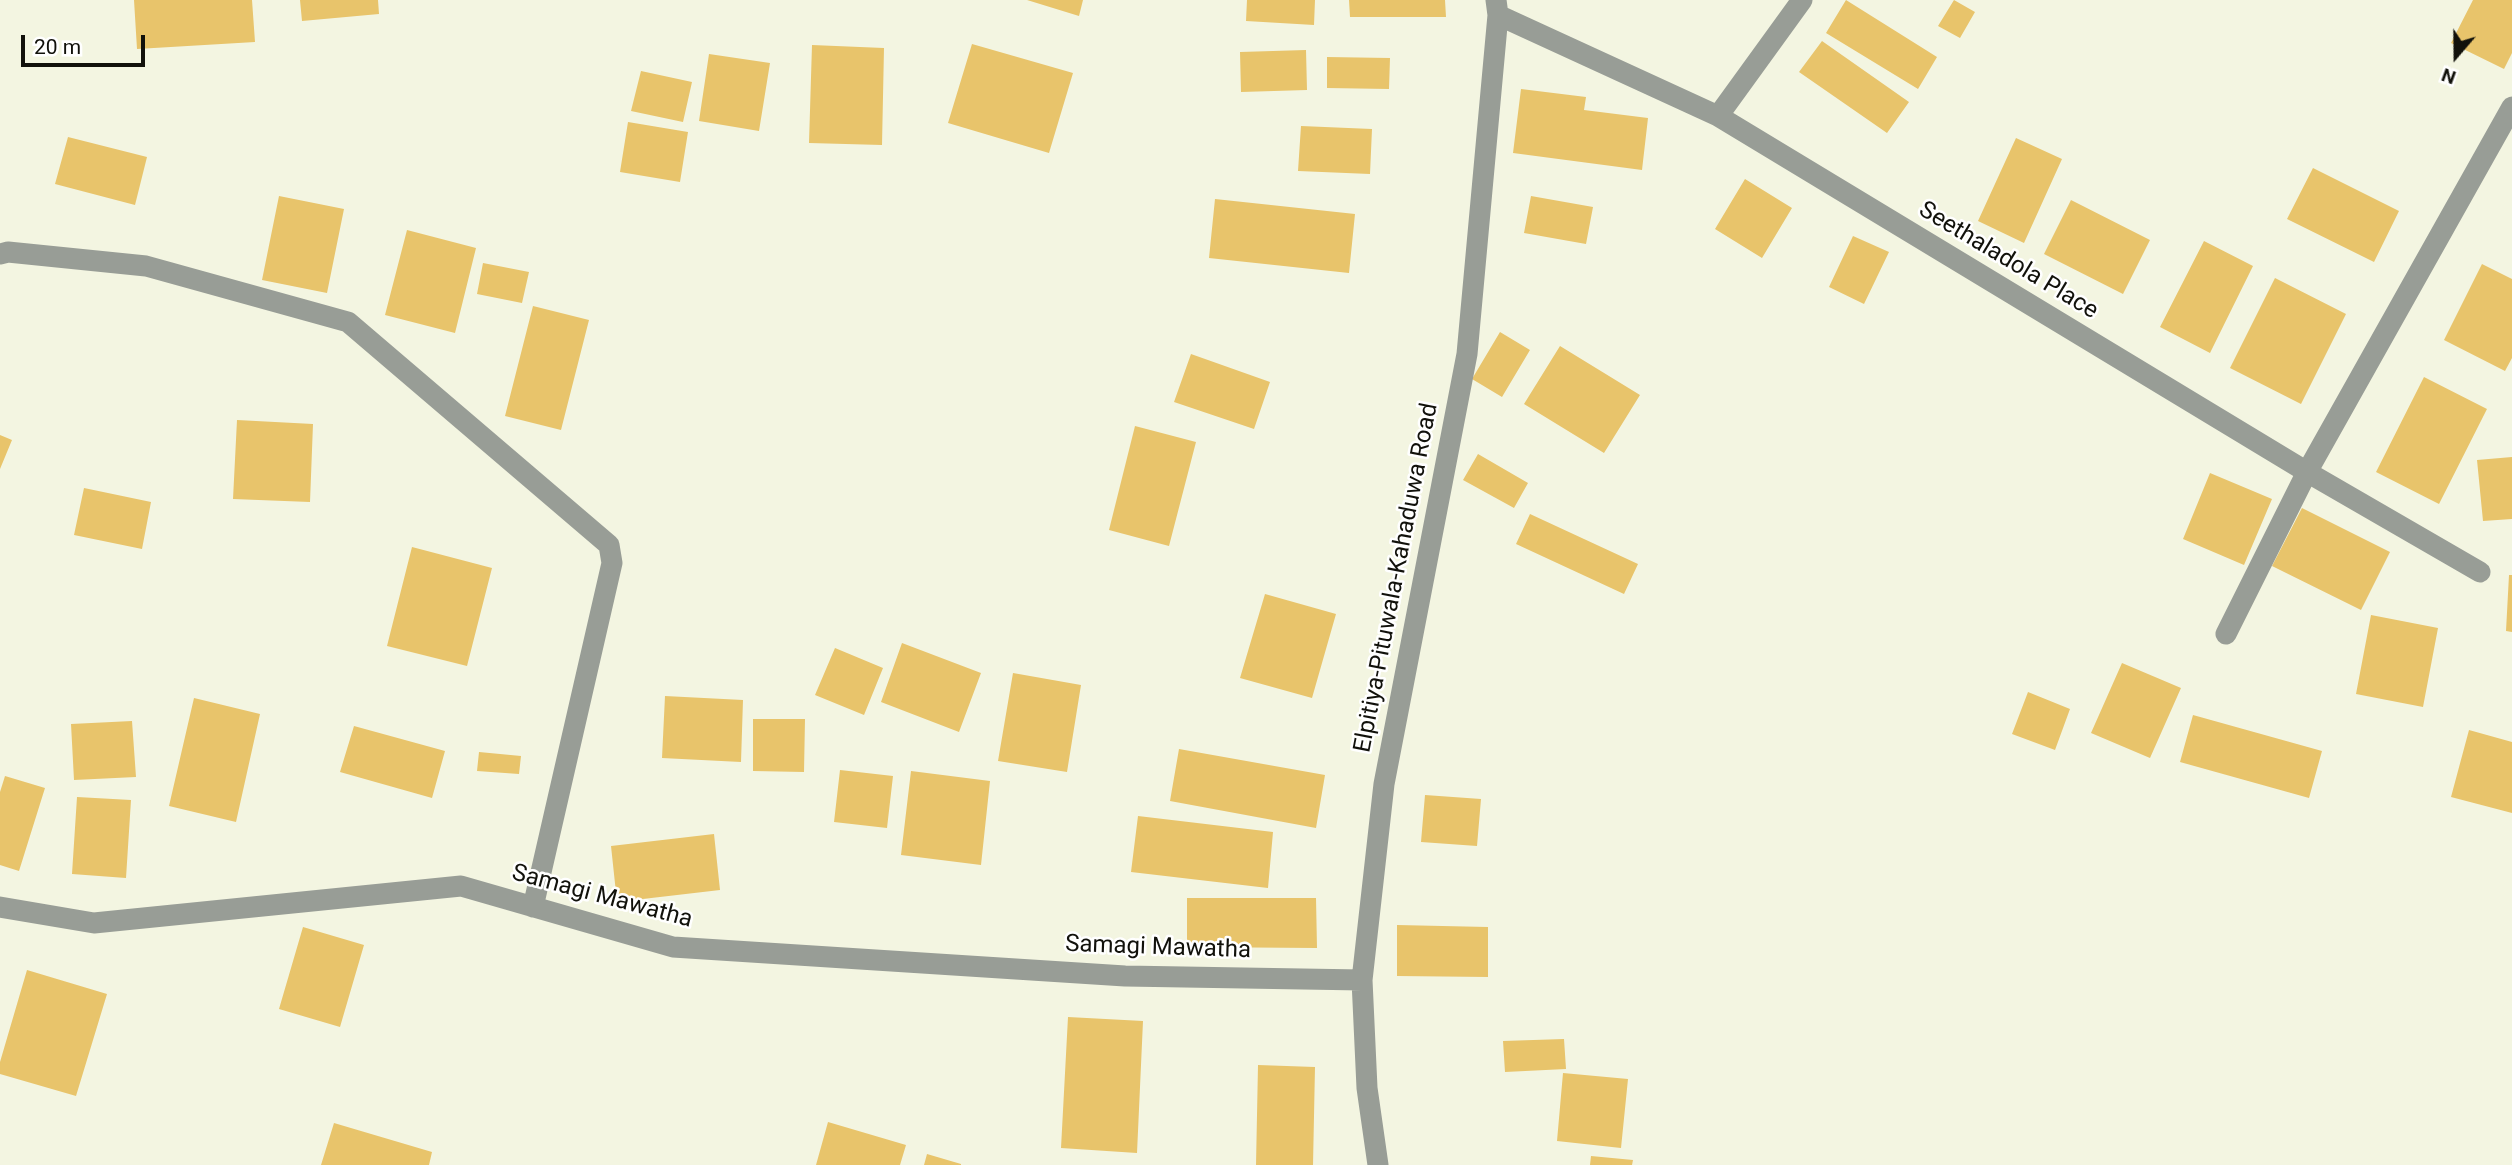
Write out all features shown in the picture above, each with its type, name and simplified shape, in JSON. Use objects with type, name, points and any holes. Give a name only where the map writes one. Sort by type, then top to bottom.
[{"type":"street","points":[[1718,116],[1802,0]]},
{"type":"street","name":"Seethaladola Place","points":[[1497,8],[1718,116],[2307,472],[2480,572]]},
{"type":"street","name":"Elpitiya-Pituwala-Kahaduwa Road","points":[[1378,1165],[1367,1088],[1362,980],[1384,784],[1467,354],[1497,8]]},
{"type":"street","points":[[2227,634],[2307,472],[2512,107]]},
{"type":"street","points":[[0,254],[8,252],[146,266],[348,322],[609,545],[612,563],[533,907]]},
{"type":"street","name":"Samagi Mawatha","points":[[0,907],[94,923],[461,886],[673,947],[1125,976],[1362,980]]},
{"type":"building","points":[[134,0],[252,0],[255,42],[137,49]]},
{"type":"building","points":[[300,0],[378,0],[379,14],[302,21]]},
{"type":"building","points":[[1027,0],[1083,0],[1079,16]]},
{"type":"building","points":[[1247,0],[1315,0],[1314,25],[1246,21]]},
{"type":"building","points":[[1349,0],[1445,0],[1446,17],[1350,17]]},
{"type":"building","points":[[1846,0],[1937,57],[1918,89],[1826,33]]},
{"type":"building","points":[[1954,0],[1975,12],[1960,38],[1938,26]]},
{"type":"building","points":[[2473,0],[2512,0],[2512,53],[2504,69],[2451,43]]},
{"type":"building","points":[[1822,41],[1909,102],[1887,133],[1799,72]]},
{"type":"building","points":[[972,44],[1073,73],[1049,153],[948,123]]},
{"type":"building","points":[[812,45],[884,48],[882,145],[809,143]]},
{"type":"building","points":[[1306,50],[1307,90],[1241,92],[1240,52]]},
{"type":"building","points":[[709,54],[770,63],[759,131],[699,121]]},
{"type":"building","points":[[1327,57],[1390,58],[1389,89],[1327,88]]},
{"type":"building","points":[[641,71],[692,82],[683,122],[631,111]]},
{"type":"building","points":[[1521,89],[1586,97],[1584,110],[1648,118],[1642,170],[1513,153]]},
{"type":"building","points":[[628,122],[688,132],[680,182],[620,172]]},
{"type":"building","points":[[1301,126],[1372,129],[1370,174],[1298,171]]},
{"type":"building","points":[[68,137],[147,157],[135,205],[55,184]]},
{"type":"building","points":[[2016,138],[2062,159],[2024,243],[1978,221]]},
{"type":"building","points":[[2313,168],[2399,211],[2374,262],[2287,219]]},
{"type":"building","points":[[1745,179],[1792,208],[1762,258],[1715,229]]},
{"type":"building","points":[[279,196],[344,209],[327,293],[262,280]]},
{"type":"building","points":[[1531,196],[1593,207],[1586,244],[1524,233]]},
{"type":"building","points":[[1215,199],[1355,214],[1349,273],[1209,258]]},
{"type":"building","points":[[2071,200],[2150,240],[2123,294],[2044,254]]},
{"type":"building","points":[[407,230],[476,248],[455,333],[385,315]]},
{"type":"building","points":[[1853,236],[1889,252],[1864,304],[1829,287]]},
{"type":"building","points":[[2204,241],[2253,266],[2210,353],[2160,327]]},
{"type":"building","points":[[483,263],[529,272],[522,303],[477,294]]},
{"type":"building","points":[[2482,264],[2512,279],[2512,358],[2505,371],[2444,340]]},
{"type":"building","points":[[2275,278],[2346,314],[2301,404],[2230,368]]},
{"type":"building","points":[[533,306],[589,320],[561,430],[505,416]]},
{"type":"building","points":[[1500,332],[1530,350],[1502,397],[1472,379]]},
{"type":"building","points":[[1560,346],[1640,395],[1604,453],[1524,404]]},
{"type":"building","points":[[1191,354],[1270,382],[1254,429],[1174,402]]},
{"type":"building","points":[[2424,377],[2487,409],[2439,504],[2376,472]]},
{"type":"building","points":[[237,420],[313,424],[310,502],[233,499]]},
{"type":"building","points":[[1135,426],[1196,442],[1169,546],[1109,530]]},
{"type":"building","points":[[0,435],[12,440],[0,469]]},
{"type":"building","points":[[1478,454],[1528,483],[1514,508],[1463,480]]},
{"type":"building","points":[[2512,457],[2512,519],[2483,521],[2477,460]]},
{"type":"building","points":[[2210,473],[2272,499],[2244,565],[2183,539]]},
{"type":"building","points":[[84,488],[151,502],[142,549],[74,535]]},
{"type":"building","points":[[2302,508],[2390,552],[2361,610],[2272,566]]},
{"type":"building","points":[[1530,514],[1638,564],[1624,594],[1516,544]]},
{"type":"building","points":[[412,547],[492,568],[467,666],[387,646]]},
{"type":"building","points":[[2509,575],[2512,575],[2512,632],[2506,631]]},
{"type":"building","points":[[1265,594],[1336,614],[1312,698],[1240,678]]},
{"type":"building","points":[[2371,615],[2438,628],[2423,707],[2356,694]]},
{"type":"building","points":[[902,643],[981,673],[959,732],[881,702]]},
{"type":"building","points":[[835,648],[883,668],[864,715],[815,695]]},
{"type":"building","points":[[2122,663],[2181,688],[2150,758],[2091,733]]},
{"type":"building","points":[[1013,673],[1081,685],[1067,772],[998,761]]},
{"type":"building","points":[[2028,692],[2070,709],[2055,750],[2012,734]]},
{"type":"building","points":[[665,696],[743,700],[741,762],[662,758]]},
{"type":"building","points":[[194,698],[260,714],[236,822],[169,806]]},
{"type":"building","points":[[2193,715],[2322,751],[2309,798],[2180,762]]},
{"type":"building","points":[[753,719],[805,719],[804,772],[753,771]]},
{"type":"building","points":[[132,721],[136,777],[74,780],[71,724]]},
{"type":"building","points":[[354,726],[445,751],[432,798],[340,772]]},
{"type":"building","points":[[2469,730],[2512,742],[2512,813],[2451,797]]},
{"type":"building","points":[[1179,749],[1325,775],[1316,828],[1170,801]]},
{"type":"building","points":[[479,752],[521,756],[519,774],[477,771]]},
{"type":"building","points":[[840,770],[893,776],[887,828],[834,822]]},
{"type":"building","points":[[911,771],[990,781],[981,865],[901,855]]},
{"type":"building","points":[[5,776],[45,788],[19,871],[0,865],[0,792]]},
{"type":"building","points":[[1425,795],[1481,799],[1477,846],[1421,842]]},
{"type":"building","points":[[77,797],[131,800],[126,878],[72,874]]},
{"type":"building","points":[[1138,816],[1273,832],[1268,888],[1131,872]]},
{"type":"building","points":[[714,834],[720,890],[617,902],[611,846]]},
{"type":"building","points":[[1187,898],[1316,898],[1317,948],[1187,947]]},
{"type":"building","points":[[1397,925],[1488,927],[1488,977],[1397,976]]},
{"type":"building","points":[[303,927],[364,945],[340,1027],[279,1009]]},
{"type":"building","points":[[27,970],[107,994],[76,1096],[0,1074],[0,1062]]},
{"type":"building","points":[[1068,1017],[1143,1021],[1137,1153],[1061,1148]]},
{"type":"building","points":[[1564,1039],[1566,1069],[1505,1072],[1503,1041]]},
{"type":"building","points":[[1258,1065],[1315,1067],[1313,1165],[1256,1165]]},
{"type":"building","points":[[1563,1073],[1628,1079],[1621,1148],[1557,1141]]},
{"type":"building","points":[[828,1122],[906,1145],[900,1165],[816,1165]]},
{"type":"building","points":[[334,1123],[432,1152],[429,1165],[321,1165]]},
{"type":"building","points":[[927,1154],[961,1164],[961,1165],[924,1165]]},
{"type":"building","points":[[1591,1156],[1633,1160],[1632,1165],[1590,1165]]}]
